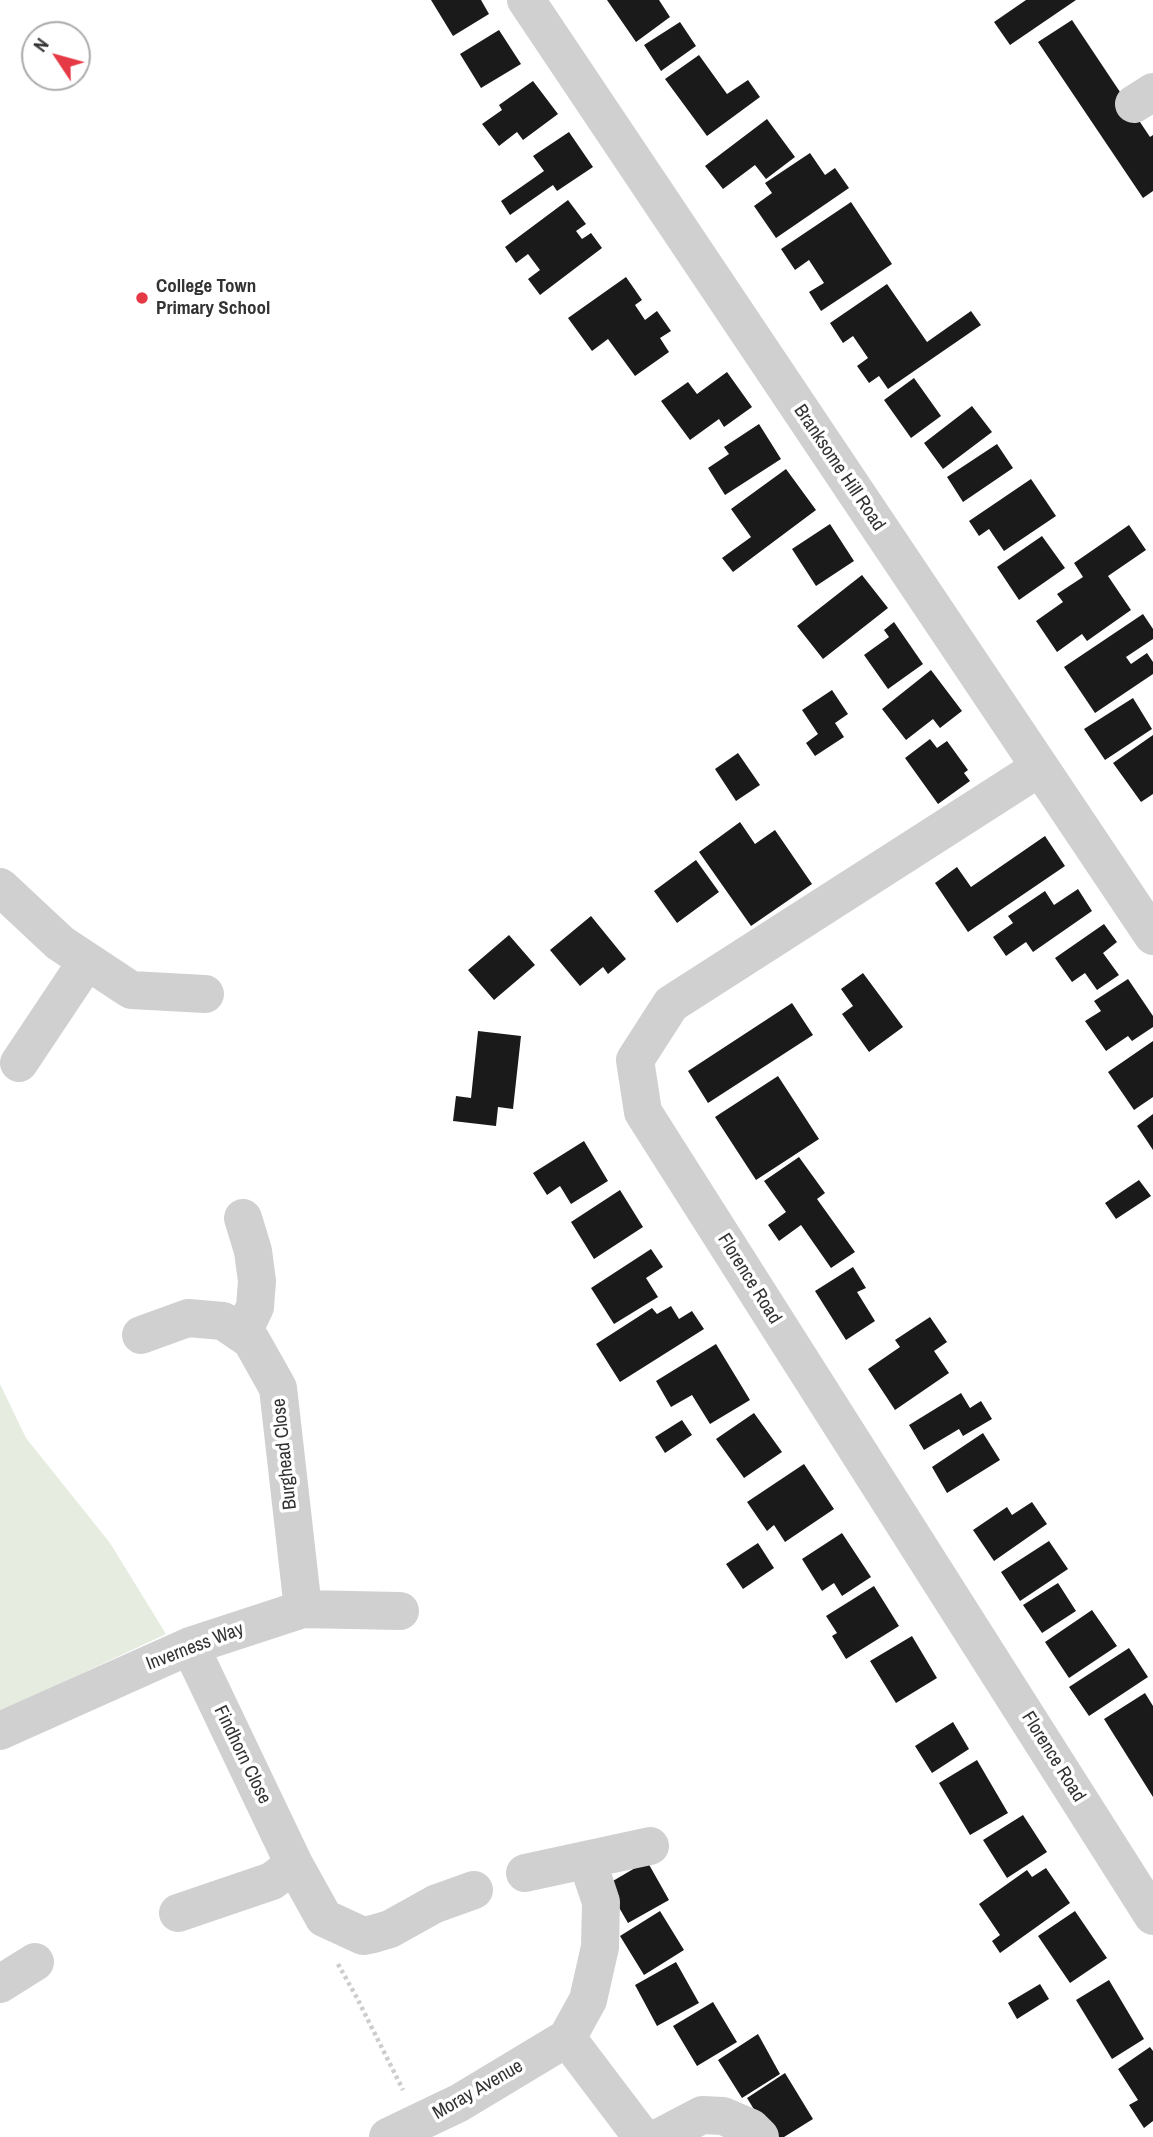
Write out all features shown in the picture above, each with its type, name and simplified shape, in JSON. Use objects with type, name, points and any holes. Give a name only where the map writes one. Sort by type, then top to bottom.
[{"type":"street","name":"Branksome Hill Road","points":[[526,0],[1153,936]]},
{"type":"street","name":"Florence Road","points":[[1039,768],[671,1004],[635,1060],[643,1112],[1153,1916]]},
{"type":"street","points":[[0,887],[60,943],[131,990],[205,994]]},
{"type":"street","points":[[19,1063],[87,961]]},
{"type":"street","points":[[242,1334],[255,1307],[257,1281],[253,1251],[243,1218]]},
{"type":"street","name":"Burghead Close","points":[[141,1335],[188,1318],[223,1321],[251,1340],[278,1388],[303,1609]]},
{"type":"street","name":"Inverness Way","points":[[0,1731],[190,1646],[303,1609],[400,1611]]},
{"type":"street","name":"Findhorn Close","points":[[190,1646],[294,1864],[324,1918]]},
{"type":"street","points":[[525,1873],[650,1846]]},
{"type":"street","points":[[587,1860],[601,1902],[600,1947],[588,2000],[567,2038],[642,2137]]},
{"type":"street","points":[[178,1913],[272,1881],[294,1864]]},
{"type":"street","points":[[324,1918],[363,1936],[390,1929],[435,1904],[474,1890]]},
{"type":"street","points":[[0,1984],[35,1962]]},
{"type":"street","name":"Moray Avenue","points":[[404,2130],[459,2103],[567,2038]]},
{"type":"street","points":[[660,2137],[702,2115],[723,2116],[751,2128],[760,2137]]},
{"type":"path","points":[[324,1918],[331,1951],[357,1998],[404,2130]]},
{"type":"shaded area","points":[[0,1384],[26,1438],[110,1543],[166,1634],[0,1712]]},
{"type":"building","points":[[431,0],[481,0],[489,14],[453,36]]},
{"type":"building","points":[[607,0],[659,0],[670,17],[636,42]]},
{"type":"building","points":[[1026,0],[1076,0],[1010,45],[994,22]]},
{"type":"building","points":[[1072,20],[1150,137],[1153,135],[1153,191],[1143,198],[1038,42]]},
{"type":"building","points":[[680,22],[696,46],[661,71],[644,45]]},
{"type":"building","points":[[499,30],[521,64],[481,88],[460,54]]},
{"type":"building","points":[[699,55],[727,94],[748,80],[760,97],[707,136],[665,79]]},
{"type":"building","points":[[533,81],[558,114],[523,140],[517,132],[499,146],[482,124],[502,110],[499,105]]},
{"type":"building","points":[[767,119],[795,157],[766,179],[755,165],[723,189],[705,166]]},
{"type":"building","points":[[569,132],[593,167],[557,191],[553,185],[510,215],[501,201],[544,171],[533,156]]},
{"type":"building","points":[[810,153],[825,175],[835,168],[849,188],[776,238],[754,206],[772,193],[765,183]]},
{"type":"building","points":[[568,200],[586,224],[576,231],[582,239],[591,233],[602,248],[540,295],[528,279],[540,270],[528,254],[516,263],[505,247]]},
{"type":"building","points":[[851,202],[892,264],[821,311],[809,292],[824,283],[809,260],[795,270],[781,249]]},
{"type":"building","points":[[626,277],[642,300],[635,305],[645,320],[657,311],[671,331],[660,338],[669,352],[635,376],[608,339],[592,351],[568,318]]},
{"type":"building","points":[[887,284],[927,342],[971,311],[981,325],[888,389],[879,376],[869,383],[857,366],[868,358],[853,336],[843,343],[830,323]]},
{"type":"building","points":[[727,372],[752,407],[724,427],[719,419],[690,440],[661,401],[688,382],[697,394]]},
{"type":"building","points":[[914,378],[941,416],[911,438],[884,400]]},
{"type":"building","points":[[972,406],[992,432],[943,469],[924,443]]},
{"type":"building","points":[[759,424],[781,459],[725,495],[708,468],[729,454],[724,447]]},
{"type":"building","points":[[997,444],[1013,468],[963,502],[947,477]]},
{"type":"building","points":[[786,469],[816,510],[733,572],[722,558],[751,537],[731,509]]},
{"type":"building","points":[[1031,479],[1056,516],[1004,551],[989,529],[979,536],[969,521]]},
{"type":"building","points":[[830,524],[854,561],[816,586],[792,549]]},
{"type":"building","points":[[1129,525],[1146,550],[1108,576],[1131,610],[1087,641],[1082,634],[1057,652],[1036,621],[1063,602],[1057,594],[1083,577],[1074,563]]},
{"type":"building","points":[[1042,536],[1065,568],[1019,600],[997,567]]},
{"type":"building","points":[[862,575],[888,608],[823,659],[797,626]]},
{"type":"building","points":[[1143,614],[1153,629],[1153,639],[1126,657],[1131,664],[1147,653],[1153,662],[1153,674],[1095,713],[1064,667]]},
{"type":"building","points":[[894,622],[923,664],[888,689],[864,655],[889,637],[884,630]]},
{"type":"building","points":[[931,670],[962,711],[940,728],[933,719],[906,740],[882,709]]},
{"type":"building","points":[[832,690],[848,714],[835,723],[844,737],[815,756],[806,743],[818,734],[802,710]]},
{"type":"building","points":[[1133,698],[1152,729],[1105,760],[1084,729]]},
{"type":"building","points":[[1153,735],[1153,794],[1141,802],[1113,763]]},
{"type":"building","points":[[930,739],[937,748],[947,741],[968,770],[964,773],[970,781],[938,804],[905,758]]},
{"type":"building","points":[[738,753],[760,785],[736,801],[715,769]]},
{"type":"building","points":[[740,822],[755,844],[775,830],[812,884],[751,926],[699,852]]},
{"type":"building","points":[[1045,836],[1065,866],[968,932],[935,883],[957,867],[971,887]]},
{"type":"building","points":[[696,860],[719,892],[677,923],[654,891]]},
{"type":"building","points":[[1078,889],[1092,911],[1033,952],[1026,942],[1006,956],[993,937],[1013,923],[1008,916],[1045,891],[1054,905]]},
{"type":"building","points":[[591,916],[626,959],[608,974],[603,967],[580,986],[550,950]]},
{"type":"building","points":[[1104,924],[1117,942],[1103,953],[1119,975],[1097,990],[1085,973],[1072,982],[1055,958]]},
{"type":"building","points":[[509,935],[535,965],[494,1000],[468,970]]},
{"type":"building","points":[[863,973],[903,1027],[869,1052],[842,1014],[853,1006],[841,989]]},
{"type":"building","points":[[1128,979],[1153,1016],[1153,1027],[1132,1041],[1128,1036],[1106,1051],[1085,1021],[1101,1011],[1094,1001]]},
{"type":"building","points":[[792,1003],[813,1035],[708,1103],[688,1071]]},
{"type":"building","points":[[478,1031],[521,1036],[513,1109],[498,1107],[496,1126],[453,1121],[456,1096],[471,1098]]},
{"type":"building","points":[[1153,1041],[1153,1097],[1134,1110],[1108,1072]]},
{"type":"building","points":[[778,1076],[819,1139],[756,1180],[715,1117]]},
{"type":"building","points":[[1153,1114],[1153,1150],[1137,1126]]},
{"type":"building","points":[[584,1141],[608,1181],[571,1204],[560,1186],[547,1195],[533,1173]]},
{"type":"building","points":[[799,1157],[825,1193],[817,1199],[855,1252],[831,1268],[801,1225],[779,1241],[768,1225],[786,1212],[764,1181]]},
{"type":"building","points":[[1139,1180],[1151,1196],[1116,1219],[1105,1203]]},
{"type":"building","points":[[620,1190],[643,1227],[594,1259],[571,1222]]},
{"type":"building","points":[[651,1249],[663,1267],[646,1278],[658,1297],[614,1324],[591,1288]]},
{"type":"building","points":[[853,1267],[866,1288],[857,1292],[875,1321],[846,1340],[815,1291]]},
{"type":"building","points":[[671,1306],[679,1319],[692,1311],[704,1329],[620,1382],[596,1344],[652,1308],[657,1314]]},
{"type":"building","points":[[930,1317],[947,1342],[934,1351],[949,1373],[895,1410],[868,1369],[900,1347],[895,1340]]},
{"type":"building","points":[[716,1344],[750,1400],[710,1424],[692,1395],[671,1407],[656,1381]]},
{"type":"building","points":[[961,1393],[970,1408],[981,1401],[992,1419],[963,1436],[959,1429],[924,1450],[909,1425]]},
{"type":"building","points":[[754,1413],[782,1452],[744,1478],[716,1439]]},
{"type":"building","points":[[682,1420],[692,1435],[665,1453],[655,1437]]},
{"type":"building","points":[[983,1433],[1000,1460],[947,1493],[932,1467]]},
{"type":"building","points":[[804,1464],[834,1509],[785,1542],[774,1525],[767,1531],[747,1502]]},
{"type":"building","points":[[1032,1502],[1047,1524],[994,1561],[973,1530],[1007,1507],[1012,1515]]},
{"type":"building","points":[[842,1533],[871,1577],[842,1596],[834,1583],[822,1591],[802,1559]]},
{"type":"building","points":[[1049,1541],[1068,1569],[1020,1601],[1001,1572]]},
{"type":"building","points":[[758,1543],[774,1568],[743,1589],[726,1564]]},
{"type":"building","points":[[1058,1583],[1076,1611],[1042,1633],[1023,1605]]},
{"type":"building","points":[[874,1586],[899,1626],[846,1659],[832,1636],[837,1633],[826,1616]]},
{"type":"building","points":[[1092,1610],[1117,1646],[1069,1678],[1045,1642]]},
{"type":"building","points":[[912,1636],[937,1678],[896,1703],[870,1661]]},
{"type":"building","points":[[1129,1648],[1148,1677],[1089,1716],[1069,1687]]},
{"type":"building","points":[[1145,1693],[1153,1706],[1153,1797],[1104,1719]]},
{"type":"building","points":[[953,1722],[969,1749],[932,1773],[915,1746]]},
{"type":"building","points":[[977,1760],[1008,1813],[970,1835],[939,1783]]},
{"type":"building","points":[[1023,1815],[1047,1852],[1007,1878],[983,1840]]},
{"type":"building","points":[[647,1861],[669,1900],[628,1923],[606,1885]]},
{"type":"building","points":[[1046,1868],[1070,1903],[1000,1953],[992,1941],[1000,1935],[979,1904],[1027,1870],[1032,1877]]},
{"type":"building","points":[[660,1911],[684,1950],[644,1975],[620,1936]]},
{"type":"building","points":[[1075,1911],[1107,1958],[1070,1983],[1038,1936]]},
{"type":"building","points":[[676,1962],[699,2003],[657,2026],[635,1985]]},
{"type":"building","points":[[1109,1980],[1144,2039],[1112,2059],[1076,2000]]},
{"type":"building","points":[[1040,1984],[1049,1999],[1017,2019],[1008,2003]]},
{"type":"building","points":[[713,2002],[737,2042],[697,2066],[673,2026]]},
{"type":"building","points":[[758,2034],[780,2074],[742,2098],[718,2060]]},
{"type":"building","points":[[1150,2047],[1153,2051],[1153,2121],[1144,2128],[1129,2105],[1138,2100],[1118,2069]]},
{"type":"building","points":[[785,2073],[813,2119],[784,2137],[771,2137],[747,2098]]},
{"type":"place","name":"College Town Primary School","points":[[142,298]]}]
